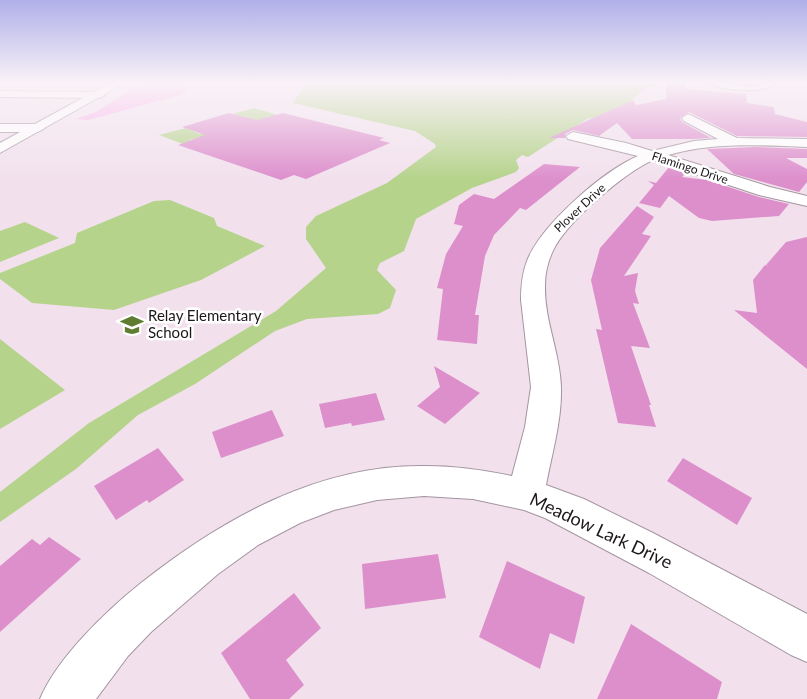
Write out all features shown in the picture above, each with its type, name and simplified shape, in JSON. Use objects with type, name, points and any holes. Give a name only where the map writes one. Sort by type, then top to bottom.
[{"type":"street","points":[[0,149],[63,115]]},
{"type":"street","points":[[688,118],[735,142]]},
{"type":"street","points":[[0,128],[38,128]]},
{"type":"street","name":"Flamingo Drive","points":[[573,136],[612,144],[765,191],[807,201]]},
{"type":"street","name":"Plover Drive","points":[[526,494],[543,415],[546,388],[544,361],[533,296],[535,271],[541,250],[553,233],[608,182],[634,163],[653,156],[708,144],[735,142],[807,143]]},
{"type":"street","name":"Meadow Lark Drive","points":[[65,699],[120,630],[187,571],[246,531],[301,503],[352,489],[403,481],[466,482],[526,494],[582,517],[651,552],[807,639]]},
{"type":"green space","points":[[235,115],[278,115],[252,122],[249,118]]},
{"type":"green space","points":[[344,115],[604,115],[587,119],[528,157],[522,155],[516,160],[519,168],[516,172],[472,188],[416,219],[404,251],[380,263],[377,270],[396,290],[390,308],[378,314],[307,319],[275,331],[195,384],[138,415],[76,469],[0,522],[0,492],[89,423],[276,311],[326,268],[306,239],[306,227],[316,216],[387,183],[436,147],[435,144],[415,131]]},
{"type":"green space","points":[[186,128],[199,134],[207,131],[216,134],[189,140],[190,142],[183,144],[159,135]]},
{"type":"green space","points":[[170,200],[214,218],[217,226],[265,246],[201,280],[114,310],[32,303],[0,279],[0,273],[75,243],[77,233],[154,201]]},
{"type":"green space","points":[[25,222],[59,238],[0,262],[0,231]]},
{"type":"green space","points":[[0,339],[65,390],[0,429]]},
{"type":"shaded area","points":[[89,115],[108,115],[88,120],[76,119]]},
{"type":"building","points":[[224,115],[235,115],[257,120],[277,115],[290,115],[384,138],[379,140],[390,143],[306,179],[294,175],[281,180],[178,145],[205,135],[182,127]]},
{"type":"building","points":[[601,115],[685,115],[680,118],[682,122],[711,138],[632,139],[617,123],[599,136],[573,130],[565,134],[565,138],[549,138]]},
{"type":"building","points":[[694,115],[777,115],[807,122],[807,137],[737,136]]},
{"type":"building","points":[[755,147],[807,149],[807,158],[786,158],[807,169],[807,182],[799,192],[734,174],[707,149]]},
{"type":"building","points":[[544,164],[580,167],[526,210],[520,208],[494,235],[485,256],[475,315],[479,315],[477,344],[437,340],[443,289],[437,288],[446,254],[463,226],[454,224],[459,205],[474,194],[494,199]]},
{"type":"building","points":[[669,167],[686,173],[682,177],[707,180],[759,197],[789,204],[779,216],[712,221],[699,218],[669,196],[660,208],[639,203],[654,185],[648,181],[656,183]]},
{"type":"building","points":[[637,206],[654,217],[642,234],[651,236],[624,276],[638,273],[635,291],[639,304],[633,303],[650,348],[631,346],[651,405],[649,405],[656,427],[618,423],[596,329],[602,330],[591,280],[600,248]]},
{"type":"building","points":[[807,237],[807,369],[734,310],[757,313],[753,280],[765,265],[768,266],[766,265],[786,242]]},
{"type":"building","points":[[434,366],[480,393],[445,424],[417,406],[440,387]]},
{"type":"building","points":[[376,393],[385,420],[352,426],[351,423],[325,428],[319,404]]},
{"type":"building","points":[[272,410],[284,436],[221,458],[212,432]]},
{"type":"building","points":[[158,448],[184,480],[149,503],[147,500],[116,520],[94,486]]},
{"type":"building","points":[[683,458],[752,498],[737,525],[667,481]]},
{"type":"building","points":[[49,537],[81,559],[0,632],[0,566],[32,539],[40,545]]},
{"type":"building","points":[[438,554],[446,598],[365,609],[362,564]]},
{"type":"building","points":[[507,561],[585,597],[574,644],[550,633],[540,669],[479,637]]},
{"type":"building","points":[[294,593],[321,628],[286,660],[304,685],[289,699],[250,699],[221,653]]},
{"type":"building","points":[[631,624],[722,682],[717,699],[597,699]]},
{"type":"place","name":"Relay Elementary School","points":[[132,325]]}]
